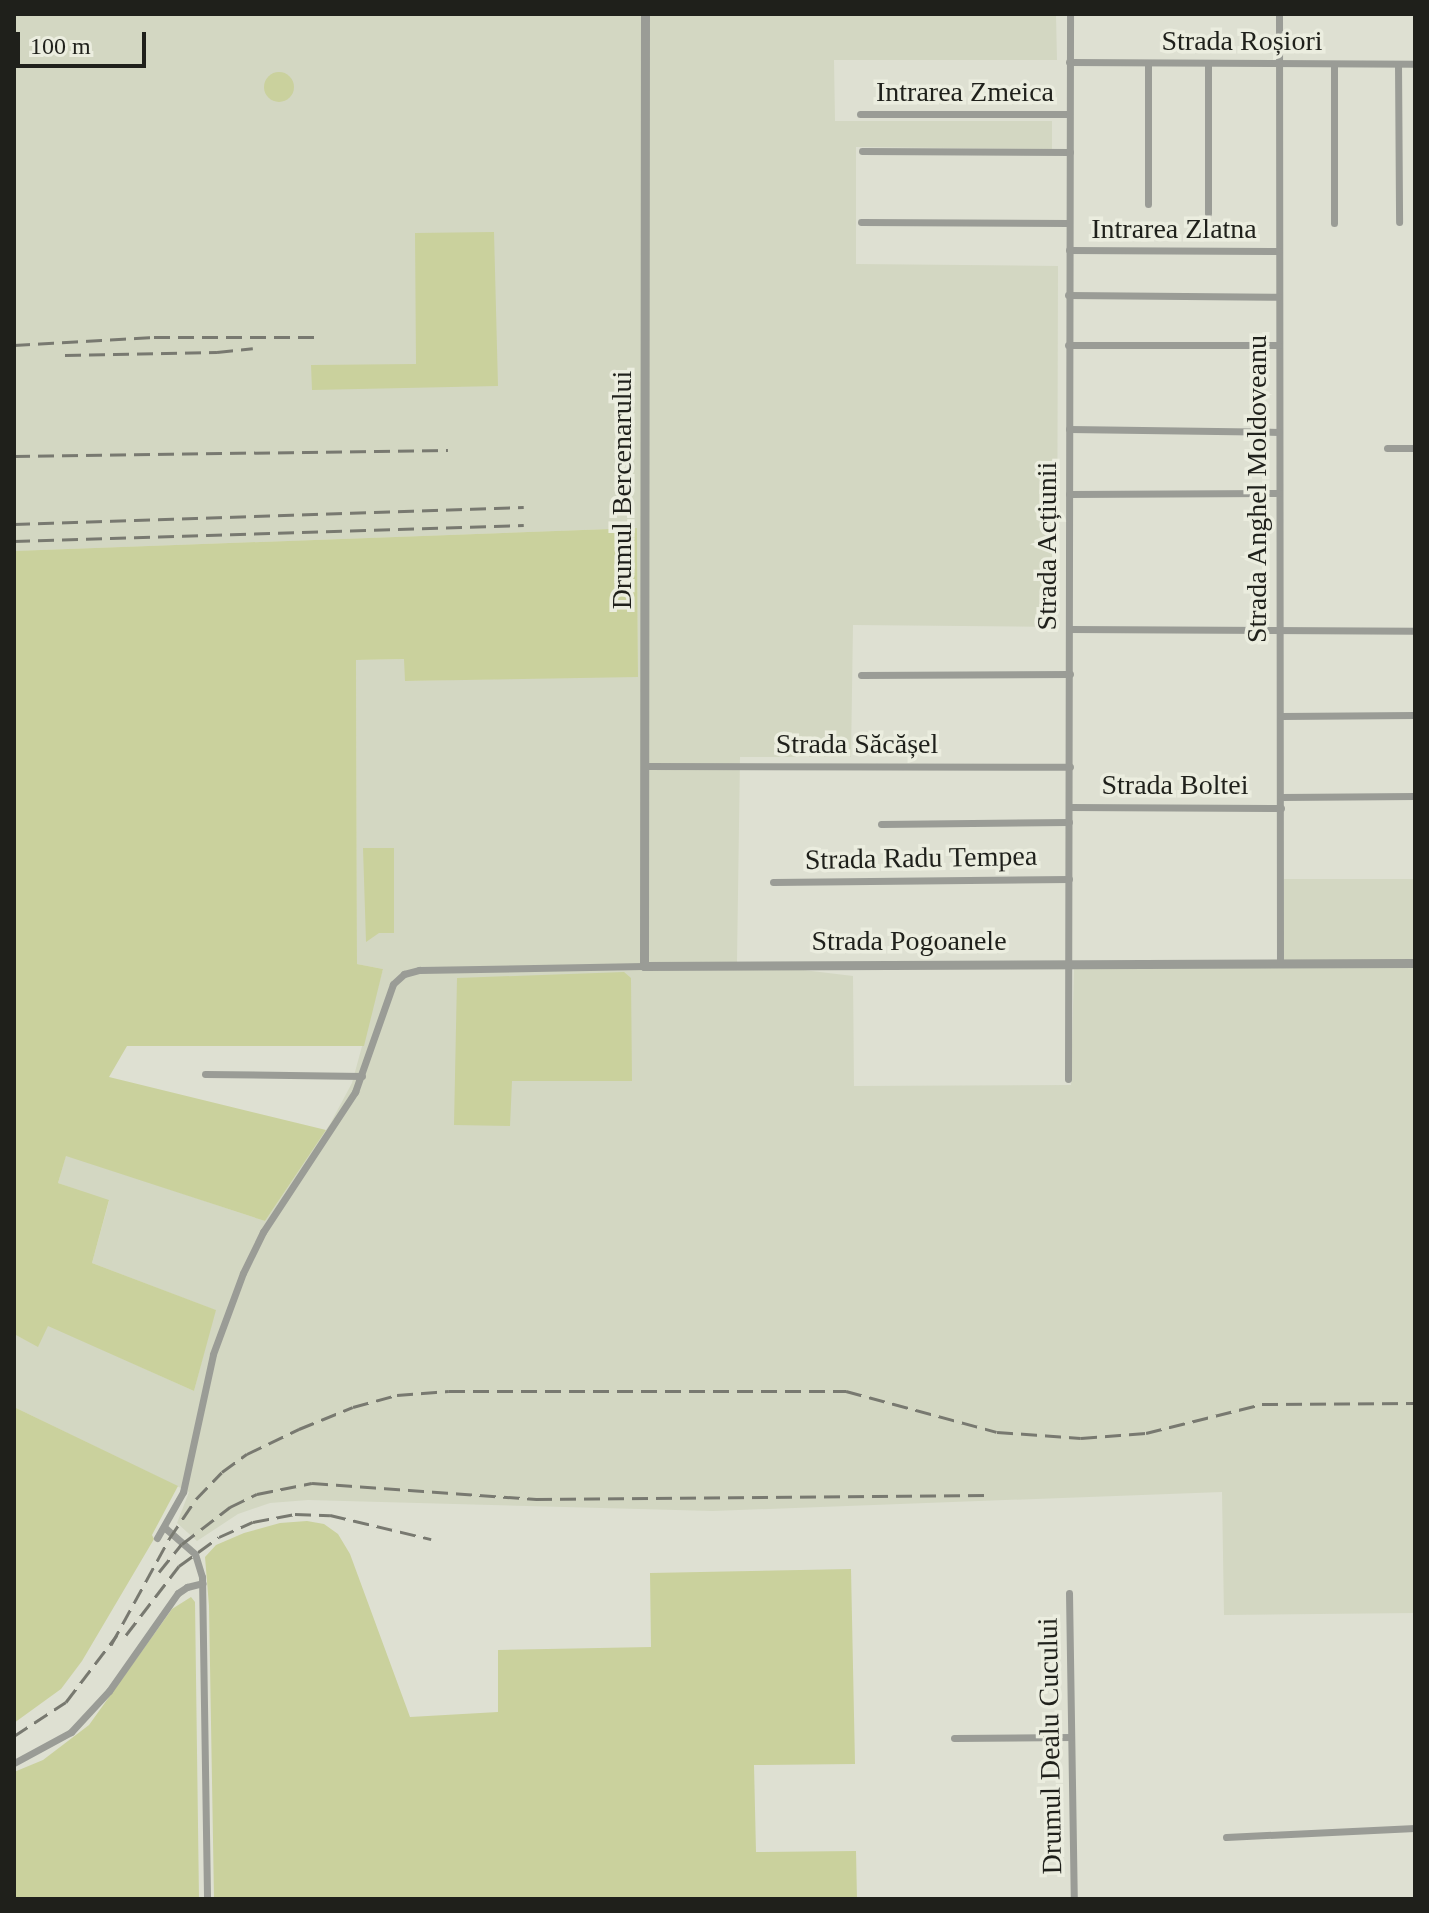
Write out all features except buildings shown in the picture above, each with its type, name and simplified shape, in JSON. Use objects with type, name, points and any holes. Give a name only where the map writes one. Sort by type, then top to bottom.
[{"type":"street","name":"Drumul Bercenarului","points":[[644,966],[645,14]]},
{"type":"street","name":"Strada Acțiunii","points":[[1068,1079],[1070,14]]},
{"type":"street","name":"Strada Anghel Moldoveanu","points":[[1279,14],[1280,964]]},
{"type":"street","name":"Strada Roșiori","points":[[1069,62],[1415,64]]},
{"type":"street","points":[[1148,63],[1148,204]]},
{"type":"street","points":[[1208,63],[1208,213]]},
{"type":"street","points":[[1334,64],[1334,223]]},
{"type":"street","points":[[1398,64],[1399,222]]},
{"type":"street","name":"Intrarea Zmeica","points":[[860,114],[1069,114]]},
{"type":"street","points":[[862,151],[1070,152]]},
{"type":"street","points":[[861,222],[1069,223]]},
{"type":"street","name":"Intrarea Zlatna","points":[[1069,250],[1279,251]]},
{"type":"street","points":[[1068,295],[1278,297]]},
{"type":"street","points":[[1068,345],[1278,345]]},
{"type":"street","points":[[1069,429],[1279,432]]},
{"type":"street","points":[[1387,448],[1415,448]]},
{"type":"street","points":[[1069,494],[1279,493]]},
{"type":"street","points":[[1069,629],[1415,631]]},
{"type":"street","points":[[861,675],[1070,674]]},
{"type":"street","points":[[1281,716],[1415,715]]},
{"type":"street","name":"Strada Săcășel","points":[[644,766],[1070,767]]},
{"type":"street","name":"Strada Boltei","points":[[1281,797],[1415,796]]},
{"type":"street","name":"Strada Boltei","points":[[1069,807],[1281,808]]},
{"type":"street","points":[[881,824],[1069,822]]},
{"type":"street","name":"Strada Radu Tempea","points":[[773,882],[1069,879]]},
{"type":"street","name":"Strada Pogoanele","points":[[362,1076],[388,991],[404,974],[419,970],[1069,962],[1415,963]]},
{"type":"street","points":[[157,1538],[186,1483],[213,1354],[243,1273],[263,1232],[339,1121],[362,1076],[205,1074]]},
{"type":"street","points":[[164,1527],[192,1550],[203,1583],[207,1899]]},
{"type":"street","points":[[14,1763],[71,1732],[109,1691],[178,1593],[203,1583]]},
{"type":"street","name":"Drumul Dealu Cucului","points":[[1069,1593],[1074,1899]]},
{"type":"street","points":[[954,1738],[1071,1737]]},
{"type":"street","points":[[1226,1837],[1415,1828]]},
{"type":"shaded area","points":[[14,14],[1056,14],[1057,60],[834,60],[835,121],[1052,121],[1052,149],[856,147],[856,264],[1058,266],[1057,627],[853,625],[851,757],[740,757],[737,962],[853,976],[854,1086],[1071,1085],[1074,967],[1282,968],[1284,879],[1415,879],[1415,1613],[1224,1615],[1222,1492],[713,1511],[308,1500],[270,1503],[238,1514],[197,1541],[177,1523],[189,1492],[14,1407],[14,1334],[38,1346],[48,1325],[194,1391],[215,1310],[92,1263],[109,1201],[58,1183],[66,1155],[265,1221],[330,1124],[352,1083],[383,969],[357,964],[356,660],[405,659],[406,681],[638,676],[637,528],[14,551]]},
{"type":"green space","points":[[279,72],[290,76],[294,87],[290,98],[279,102],[268,98],[264,87],[268,76]]},
{"type":"green space","points":[[494,232],[498,386],[312,390],[311,365],[416,364],[415,233]]},
{"type":"green space","points":[[637,528],[638,677],[405,681],[404,659],[356,660],[357,964],[383,969],[364,1046],[127,1046],[109,1077],[326,1130],[265,1221],[66,1156],[58,1183],[109,1200],[92,1263],[216,1310],[194,1391],[48,1326],[38,1347],[14,1334],[14,551]]},
{"type":"green space","points":[[363,848],[394,848],[394,933],[379,933],[366,942]]},
{"type":"green space","points":[[624,972],[631,978],[632,1081],[512,1081],[510,1126],[454,1125],[457,978]]},
{"type":"green space","points":[[14,1407],[178,1486],[152,1535],[154,1539],[82,1661],[61,1689],[14,1723]]},
{"type":"green space","points":[[307,1521],[324,1524],[338,1534],[350,1554],[410,1717],[498,1712],[498,1650],[651,1647],[650,1573],[851,1569],[855,1764],[754,1765],[756,1852],[856,1851],[857,1899],[214,1899],[209,1606],[205,1557],[216,1545],[244,1533],[280,1523]]},
{"type":"green space","points":[[191,1597],[195,1602],[199,1899],[14,1899],[14,1772],[43,1760],[89,1725],[172,1609]]},
{"type":"railway","points":[[14,345],[154,337],[320,337]]},
{"type":"railway","points":[[65,355],[217,352],[253,348]]},
{"type":"railway","points":[[14,456],[448,450]]},
{"type":"railway","points":[[14,524],[524,507]]},
{"type":"railway","points":[[14,541],[524,525]]},
{"type":"railway","points":[[111,1645],[169,1539],[196,1499],[222,1472],[247,1454],[299,1429],[353,1407],[397,1395],[449,1391],[846,1391],[997,1432],[1081,1438],[1146,1433],[1262,1404],[1415,1403]]},
{"type":"railway","points":[[159,1572],[182,1544],[230,1507],[257,1494],[312,1483],[536,1499],[988,1495]]},
{"type":"railway","points":[[126,1635],[179,1566],[219,1537],[253,1522],[295,1514],[330,1515],[431,1539]]},
{"type":"railway","points":[[14,1736],[66,1702],[117,1635]]}]
